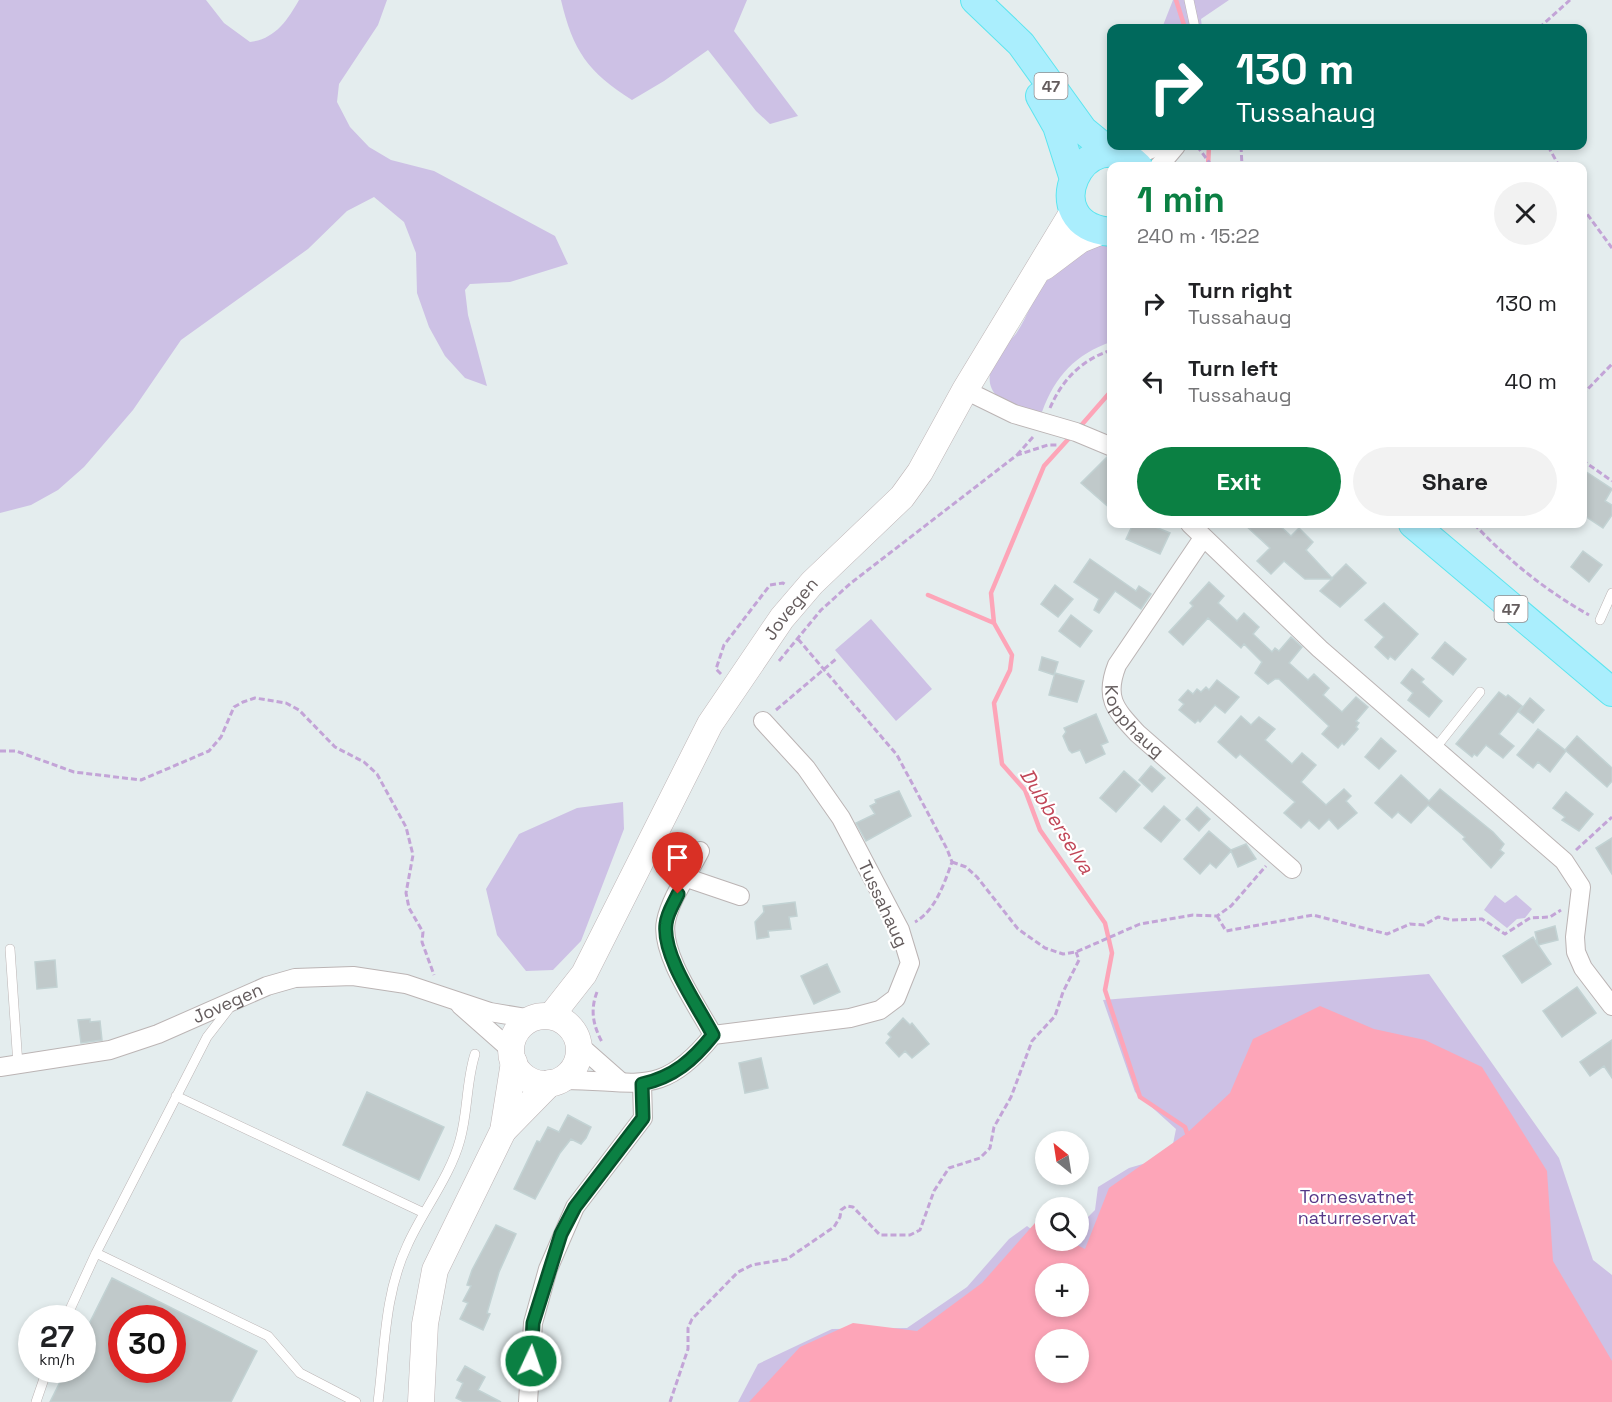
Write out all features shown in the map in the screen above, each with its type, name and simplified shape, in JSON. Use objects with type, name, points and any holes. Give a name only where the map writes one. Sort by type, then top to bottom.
[{"type":"main road","name":"47","points":[[983,9],[1021,44],[1083,130],[1107,146]]},
{"type":"main road","name":"47","points":[[983,9],[1057,126],[1073,177],[1070,188],[1074,210]]},
{"type":"main road","points":[[1073,177],[1089,159],[1124,158]]},
{"type":"main road","points":[[1074,210],[1080,220],[1106,232]]},
{"type":"main road","name":"47","points":[[1418,528],[1612,693]]},
{"type":"main road","name":"47","points":[[1446,528],[1612,669]]},
{"type":"street","points":[[1124,158],[1149,150]]},
{"type":"street","points":[[1162,162],[1173,150]]},
{"type":"street","name":"Jovegen","points":[[9,1066],[110,1050],[158,1034],[238,998],[295,978],[353,976],[406,984],[490,1012],[567,1030],[710,724],[743,672],[782,618],[812,583],[902,496],[920,472],[965,390],[1074,210]]},
{"type":"street","name":"Jovegen","points":[[1037,273],[1080,240],[1106,232]]},
{"type":"street","points":[[965,390],[1014,414],[1076,432],[1107,445]]},
{"type":"street","points":[[1194,528],[1320,649],[1564,861],[1581,887],[1576,952],[1583,968],[1612,1006]]},
{"type":"street","name":"Kopphaug","points":[[1203,538],[1117,665],[1110,682],[1111,699],[1120,714],[1137,733],[1292,869]]},
{"type":"street","name":"Tussahaug","points":[[713,1035],[850,1018],[880,1010],[896,998],[910,963],[900,930],[841,818],[806,768],[763,721]]},
{"type":"street","points":[[513,1056],[528,1079],[556,1082],[642,1084],[656,1082],[687,1066],[713,1035],[670,955],[666,938],[668,916],[700,851]]},
{"type":"street","points":[[687,878],[740,896]]},
{"type":"street","name":"Jovegen","points":[[451,1000],[513,1056]]},
{"type":"street","points":[[502,1131],[576,1065],[567,1030]]},
{"type":"street","points":[[421,1402],[425,1324],[435,1270],[502,1131],[517,1031],[567,1030],[621,1082]]},
{"type":"street","points":[[528,1402],[533,1323],[548,1269],[575,1207],[643,1118],[642,1084]]},
{"type":"lane","points":[[1189,0],[1194,24]]},
{"type":"lane","points":[[1599,621],[1612,593]]},
{"type":"lane","points":[[1434,750],[1480,692]]},
{"type":"lane","points":[[9,1066],[10,950]]},
{"type":"lane","points":[[72,1305],[96,1253],[207,1037],[238,998]]},
{"type":"lane","points":[[378,1402],[383,1341],[392,1288],[407,1245],[460,1141],[469,1071],[475,1054]]},
{"type":"lane","points":[[176,1096],[424,1213]]},
{"type":"lane","points":[[96,1253],[268,1336],[300,1373],[356,1402]]},
{"type":"lane","points":[[36,1402],[43,1383]]},
{"type":"path","points":[[1543,24],[1570,0]]},
{"type":"path","points":[[1587,214],[1612,248]]},
{"type":"path","points":[[775,665],[821,610],[851,583],[1017,455],[1043,423],[1054,396],[1068,377],[1091,358],[1107,352]]},
{"type":"path","points":[[1587,390],[1612,364]]},
{"type":"path","points":[[1017,455],[1048,445],[1069,446],[1076,432]]},
{"type":"path","points":[[1587,464],[1612,481]]},
{"type":"path","points":[[1478,528],[1520,570],[1562,600],[1599,621]]},
{"type":"path","points":[[723,677],[716,669],[724,645],[770,585],[783,583],[788,586]]},
{"type":"path","points":[[798,639],[897,755],[952,862],[966,867],[977,877],[1010,922],[1028,938],[1054,952],[1076,952],[1123,930],[1159,919],[1217,916],[1231,906],[1275,855]]},
{"type":"path","points":[[763,721],[836,659]]},
{"type":"path","points":[[0,751],[16,752],[74,772],[141,780],[209,751],[222,737],[234,707],[243,702],[255,698],[286,703],[299,710],[335,747],[364,762],[377,774],[406,827],[413,855],[406,893],[409,908],[423,932],[422,942],[426,957],[451,1000]]},
{"type":"path","points":[[1564,861],[1612,817]]},
{"type":"path","points":[[900,930],[926,916],[952,862]]},
{"type":"path","points":[[1217,916],[1226,931],[1313,915],[1387,934],[1410,924],[1424,925],[1438,917],[1452,920],[1482,919],[1505,934],[1530,918],[1550,917],[1564,908],[1578,916]]},
{"type":"path","points":[[670,1402],[688,1349],[688,1328],[692,1319],[738,1272],[752,1265],[787,1259],[834,1227],[840,1218],[841,1210],[847,1206],[854,1207],[880,1235],[910,1235],[920,1230],[934,1191],[949,1168],[980,1158],[990,1148],[994,1127],[1018,1080],[1032,1041],[1055,1016],[1063,992],[1079,960],[1076,952]]},
{"type":"path","points":[[567,1030],[595,1030],[591,980]]},
{"type":"green space","points":[[0,0],[206,0],[224,23],[250,42],[267,37],[279,28],[299,0],[387,0],[378,25],[339,84],[337,102],[350,127],[369,147],[391,160],[434,171],[555,236],[568,264],[510,282],[470,284],[465,290],[468,315],[487,386],[465,378],[445,356],[429,327],[417,293],[416,253],[404,222],[374,197],[347,211],[308,249],[181,340],[133,410],[84,467],[58,490],[31,505],[0,513]]},
{"type":"green space","points":[[561,0],[747,0],[734,31],[798,116],[770,124],[756,111],[708,50],[632,100],[604,80],[584,59],[571,33]]},
{"type":"green space","points":[[1173,0],[1229,0],[1201,19],[1202,24],[1164,24]]},
{"type":"green space","points":[[1107,244],[1107,344],[1087,353],[1068,368],[1053,388],[1042,412],[1027,410],[1003,401],[995,394],[991,386],[990,375],[993,363],[1003,346],[1020,328],[1047,278],[1067,262]]},
{"type":"green space","points":[[871,619],[932,689],[896,721],[835,650]]},
{"type":"green space","points":[[623,802],[624,829],[581,941],[553,970],[526,971],[497,935],[486,889],[519,834],[577,808]]},
{"type":"green space","points":[[1495,895],[1505,903],[1516,895],[1532,909],[1525,918],[1517,919],[1507,928],[1484,910]]},
{"type":"green space","name":"Tornesvatnet naturreservat","points":[[1429,974],[1559,1158],[1593,1260],[1612,1275],[1612,1402],[738,1402],[758,1364],[832,1329],[907,1328],[967,1287],[1009,1239],[1027,1226],[1035,1232],[1035,1251],[1089,1251],[1089,1216],[1095,1210],[1098,1187],[1129,1168],[1153,1161],[1172,1149],[1176,1129],[1135,1092],[1103,1000]]},
{"type":"shaded area","name":"Tornesvatnet naturreservat","points":[[1320,1006],[1374,1029],[1425,1040],[1482,1067],[1547,1171],[1553,1261],[1612,1361],[1612,1402],[749,1402],[800,1347],[853,1323],[917,1331],[982,1283],[1035,1223],[1035,1251],[1089,1251],[1089,1239],[1109,1188],[1187,1133],[1230,1093],[1253,1039]]},
{"type":"building","points":[[1107,457],[1107,506],[1081,483]]},
{"type":"building","points":[[1587,472],[1612,489],[1605,501],[1612,505],[1612,515],[1603,528],[1587,517]]},
{"type":"building","points":[[1131,528],[1158,528],[1170,533],[1160,554],[1126,539]]},
{"type":"building","points":[[1248,528],[1282,528],[1291,536],[1299,528],[1313,542],[1306,550],[1332,578],[1346,564],[1366,583],[1340,607],[1320,591],[1332,579],[1305,579],[1284,561],[1271,574],[1257,561],[1270,548]]},
{"type":"building","points":[[1583,551],[1602,565],[1589,582],[1571,567]]},
{"type":"building","points":[[1090,559],[1136,591],[1139,586],[1151,594],[1141,609],[1115,591],[1099,613],[1094,610],[1099,599],[1074,582]]},
{"type":"building","points":[[1209,582],[1224,596],[1218,603],[1237,621],[1244,613],[1259,627],[1253,634],[1272,652],[1275,648],[1279,651],[1291,637],[1302,647],[1289,663],[1308,680],[1314,674],[1329,688],[1323,695],[1342,712],[1356,697],[1368,707],[1356,721],[1359,723],[1356,727],[1358,729],[1344,745],[1342,743],[1338,748],[1322,734],[1329,726],[1279,679],[1268,684],[1255,673],[1262,662],[1244,644],[1241,648],[1208,618],[1183,645],[1169,632],[1193,606],[1190,603]]},
{"type":"building","points":[[1055,585],[1073,599],[1058,617],[1041,604]]},
{"type":"building","points":[[1384,603],[1418,634],[1395,660],[1390,656],[1388,659],[1375,647],[1384,637],[1365,620]]},
{"type":"building","points":[[1071,615],[1092,631],[1080,647],[1059,631]]},
{"type":"building","points":[[1445,642],[1466,659],[1453,675],[1432,658]]},
{"type":"building","points":[[1042,657],[1058,662],[1054,675],[1039,670]]},
{"type":"building","points":[[1412,669],[1424,679],[1421,682],[1442,701],[1429,717],[1408,700],[1413,693],[1401,683]]},
{"type":"building","points":[[1055,673],[1084,681],[1077,702],[1049,695]]},
{"type":"building","points":[[1217,680],[1239,697],[1225,713],[1215,705],[1200,722],[1198,720],[1195,723],[1179,710],[1184,704],[1179,700],[1188,690],[1193,694],[1197,689],[1201,692],[1206,687],[1209,690]]},
{"type":"building","points":[[1499,692],[1506,697],[1508,695],[1522,706],[1499,734],[1514,746],[1503,758],[1486,745],[1477,756],[1474,754],[1472,757],[1456,744]]},
{"type":"building","points":[[1530,698],[1544,710],[1533,723],[1519,712]]},
{"type":"building","points":[[1096,714],[1108,742],[1101,745],[1105,754],[1086,763],[1080,750],[1072,753],[1069,750],[1063,736],[1066,732],[1064,728]]},
{"type":"building","points":[[1241,716],[1251,725],[1259,717],[1275,729],[1265,740],[1292,764],[1302,753],[1316,765],[1301,782],[1326,805],[1344,789],[1351,796],[1346,801],[1357,813],[1338,829],[1329,819],[1319,829],[1309,820],[1301,828],[1284,813],[1295,802],[1240,754],[1236,758],[1218,742]]},
{"type":"building","points":[[1538,729],[1566,751],[1550,772],[1538,762],[1533,768],[1517,755]]},
{"type":"building","points":[[1577,736],[1612,768],[1612,781],[1607,787],[1565,750]]},
{"type":"building","points":[[1381,738],[1396,751],[1379,769],[1365,757]]},
{"type":"building","points":[[1151,766],[1165,778],[1152,792],[1139,780]]},
{"type":"building","points":[[1124,771],[1140,785],[1116,812],[1100,798]]},
{"type":"building","points":[[1401,775],[1429,801],[1440,789],[1493,832],[1504,844],[1500,850],[1504,853],[1491,868],[1463,839],[1465,837],[1428,805],[1411,823],[1398,812],[1392,818],[1375,803]]},
{"type":"building","points":[[899,791],[911,816],[866,841],[856,823],[875,814],[870,806],[876,803],[875,800]]},
{"type":"building","points":[[1566,792],[1593,814],[1579,831],[1562,820],[1565,817],[1553,808]]},
{"type":"building","points":[[1164,806],[1180,820],[1161,842],[1144,828]]},
{"type":"building","points":[[1197,807],[1210,819],[1199,831],[1186,819]]},
{"type":"building","points":[[1209,831],[1231,850],[1246,844],[1256,859],[1238,867],[1231,851],[1216,868],[1210,863],[1200,874],[1184,859]]},
{"type":"building","points":[[1612,838],[1612,874],[1596,848]]},
{"type":"building","points":[[795,902],[797,916],[789,917],[791,929],[768,931],[769,937],[757,939],[755,922],[764,912],[763,906]]},
{"type":"building","points":[[1555,926],[1558,940],[1538,945],[1535,932]]},
{"type":"building","points":[[1533,937],[1551,964],[1522,983],[1503,956]]},
{"type":"building","points":[[55,960],[57,987],[37,989],[35,962]]},
{"type":"building","points":[[827,964],[840,992],[814,1004],[801,976]]},
{"type":"building","points":[[1577,987],[1596,1013],[1562,1037],[1543,1011]]},
{"type":"building","points":[[903,1018],[910,1025],[912,1023],[929,1044],[912,1058],[905,1051],[899,1057],[886,1043],[891,1037],[888,1034]]},
{"type":"building","points":[[90,1019],[90,1022],[100,1021],[102,1040],[81,1043],[78,1020]]},
{"type":"building","points":[[1612,1040],[1612,1078],[1604,1066],[1590,1076],[1580,1062]]},
{"type":"building","points":[[761,1058],[768,1088],[745,1093],[739,1063]]},
{"type":"building","points":[[367,1092],[444,1127],[419,1180],[343,1145]]},
{"type":"building","points":[[568,1115],[591,1127],[586,1138],[581,1144],[571,1139],[560,1153],[535,1199],[514,1189],[537,1141],[540,1142],[548,1127],[559,1132]]},
{"type":"building","points":[[496,1225],[516,1234],[499,1272],[487,1313],[490,1314],[483,1330],[460,1319],[468,1303],[463,1301],[471,1286],[467,1285],[472,1270]]},
{"type":"building","points":[[112,1278],[166,1305],[108,1305],[108,1383],[186,1383],[186,1315],[257,1351],[231,1402],[50,1402],[60,1383],[96,1383],[96,1310]]},
{"type":"building","points":[[465,1366],[485,1377],[478,1390],[501,1402],[464,1402],[456,1398],[463,1383],[457,1380]]},
{"type":"waterway","name":"Dubberselva","points":[[1176,0],[1184,24]]},
{"type":"waterway","name":"Dubberselva","points":[[1208,162],[1209,150]]},
{"type":"waterway","name":"Dubberselva","points":[[1078,429],[1107,396]]},
{"type":"waterway","name":"Dubberselva","points":[[1072,435],[1044,466],[991,593],[994,623],[1012,655],[1010,670],[994,703],[1002,764],[1025,790],[1040,830],[1105,923],[1112,953],[1105,990],[1140,1097],[1185,1127],[1187,1133]]},
{"type":"waterway","points":[[928,595],[994,623]]},
{"type":"route","points":[[531,1361],[533,1323],[548,1269],[561,1234],[575,1207],[643,1118],[642,1084],[656,1082],[687,1066],[713,1035],[670,955],[666,938],[666,922],[678,894]]}]
